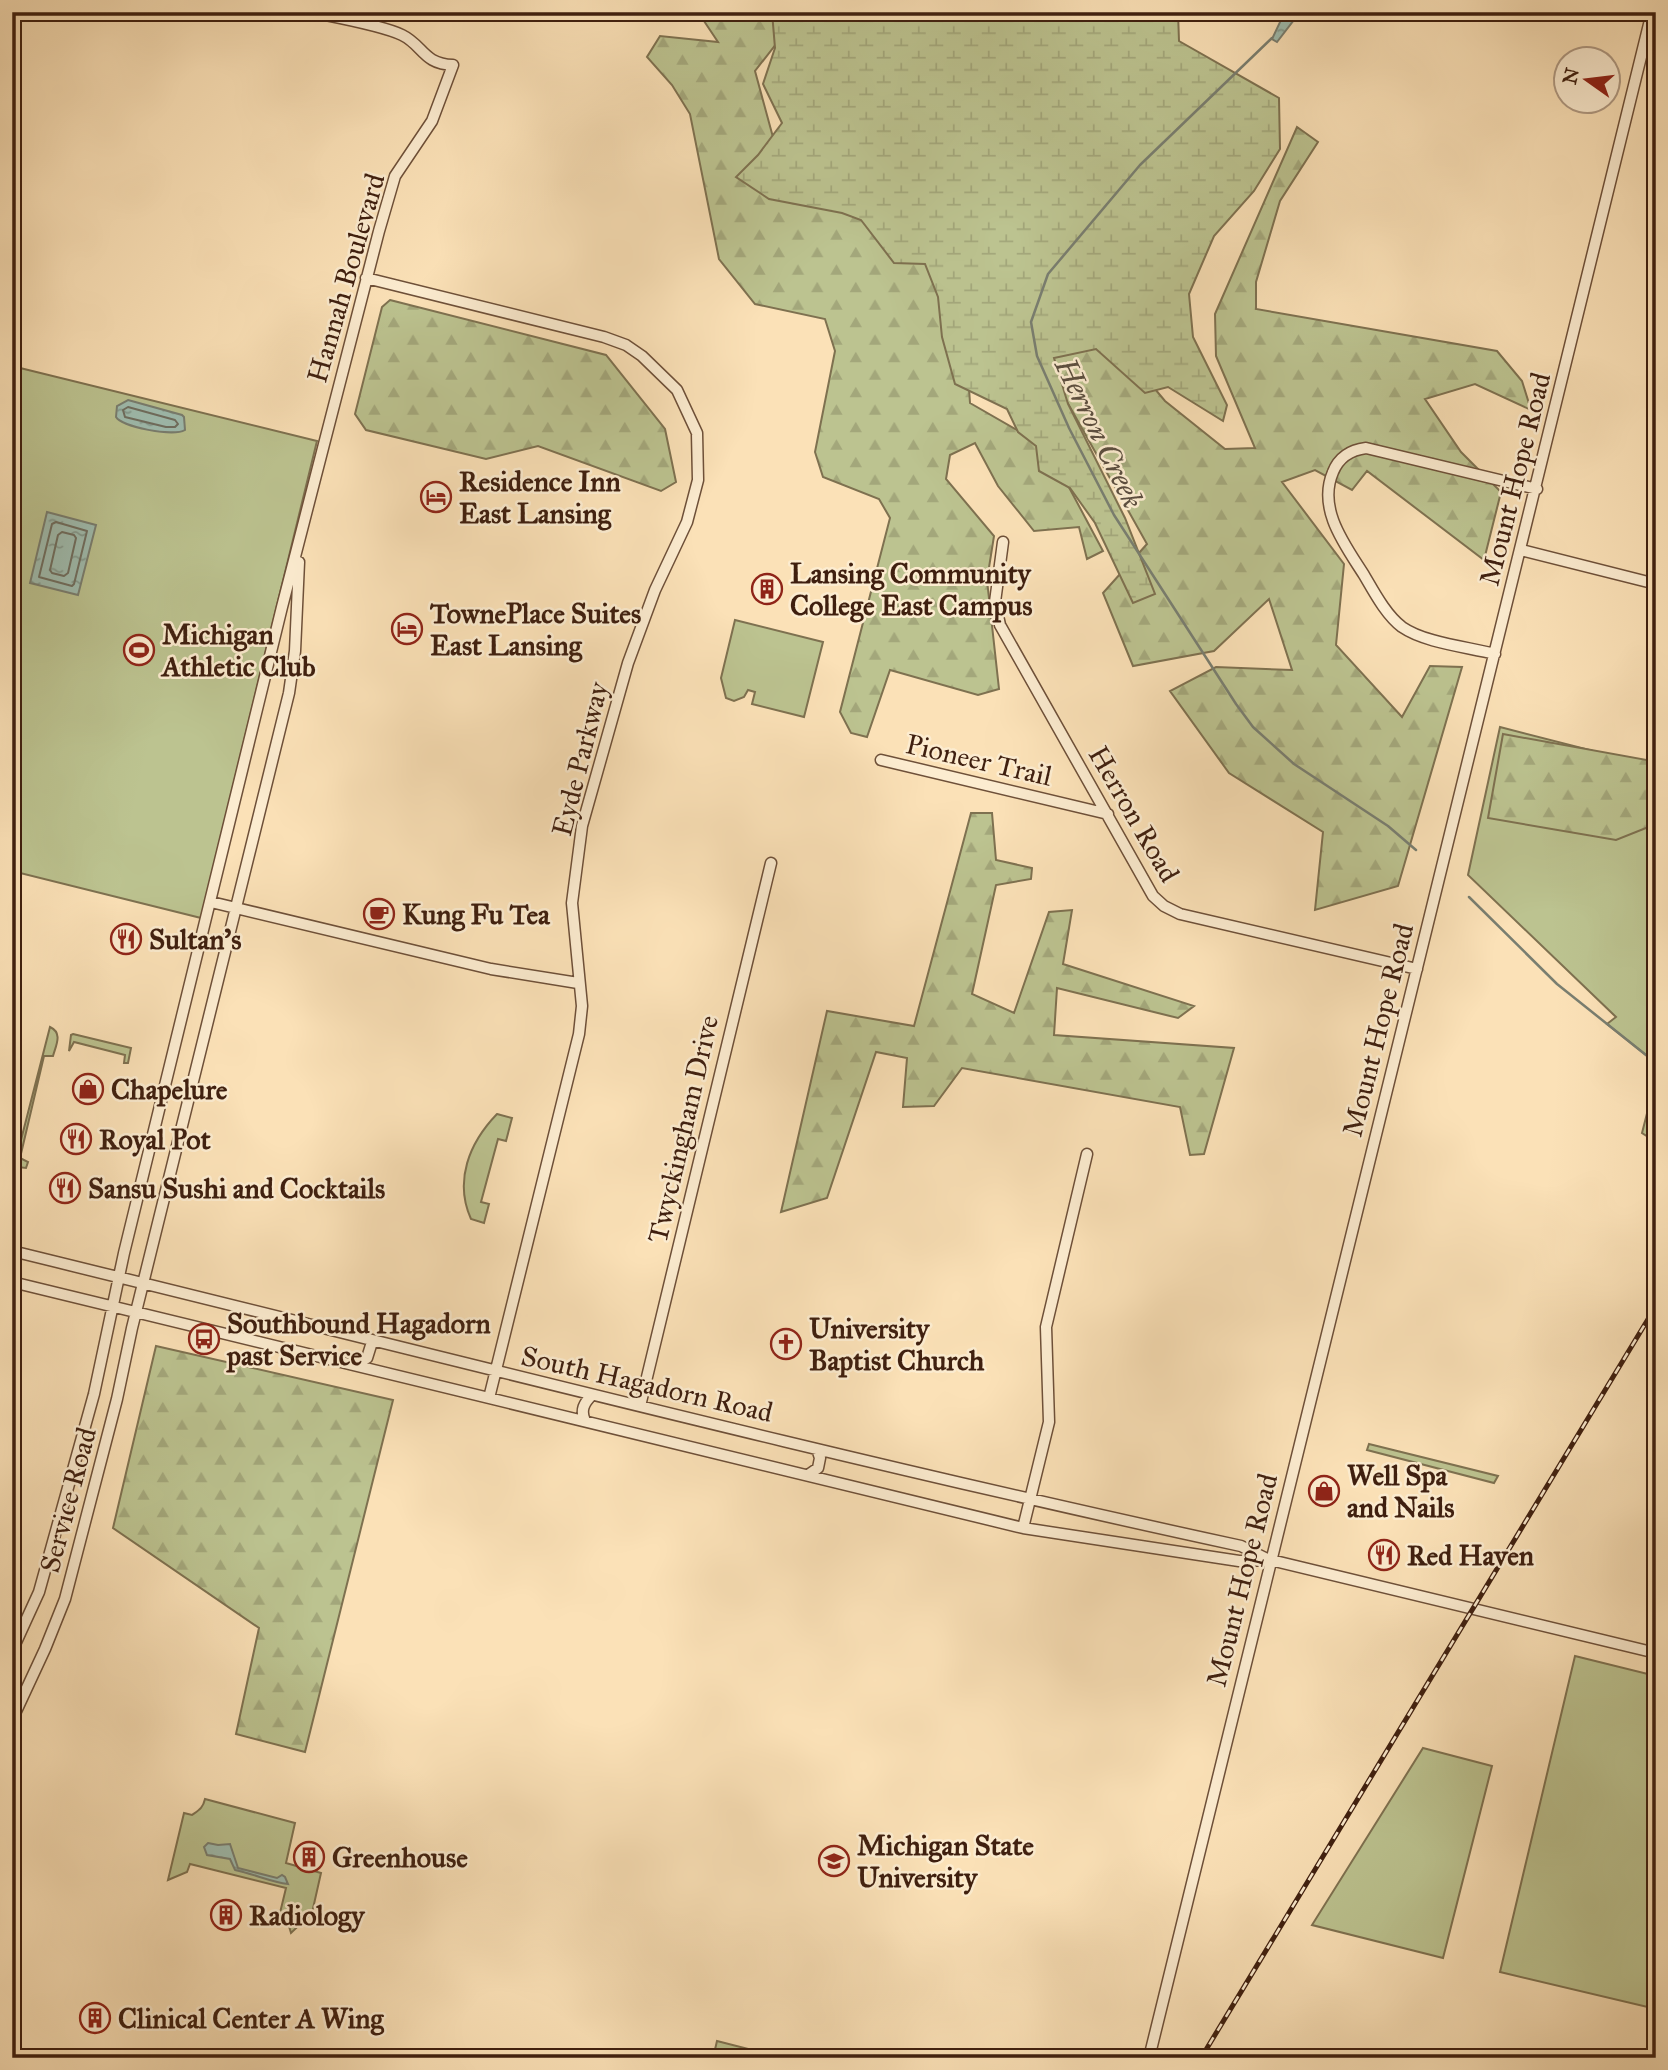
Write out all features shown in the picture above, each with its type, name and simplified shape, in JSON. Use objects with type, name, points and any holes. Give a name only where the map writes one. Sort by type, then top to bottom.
[{"type":"street","name":"Hannah Boulevard","points":[[12,1651],[39,1592],[94,1394],[112,1306],[282,607],[366,278],[395,176],[432,121],[453,65],[440,65],[419,51],[405,36],[310,12]]},
{"type":"street","name":"Mount Hope Road","points":[[1149,2058],[1537,489],[1652,12]]},
{"type":"street","name":"Eyde Parkway","points":[[366,278],[604,337],[626,345],[642,355],[677,390],[697,433],[698,480],[687,522],[655,590],[628,663],[582,826],[572,903],[582,1006],[579,1034],[489,1398]]},
{"type":"street","points":[[1495,654],[1420,635],[1396,621],[1373,590],[1335,526],[1328,501],[1330,481],[1335,466],[1342,457],[1353,450],[1366,448],[1537,489]]},
{"type":"street","name":"Herron Road","points":[[1003,542],[995,601],[1000,625],[1153,896],[1169,909],[1246,930],[1417,969]]},
{"type":"street","name":"Hannah Boulevard","points":[[144,1283],[289,693],[295,651],[300,544]]},
{"type":"street","points":[[1521,550],[1656,584]]},
{"type":"street","name":"Pioneer Trail","points":[[881,760],[1108,814]]},
{"type":"street","name":"Twyckingham Drive","points":[[640,1406],[771,863]]},
{"type":"street","points":[[211,902],[491,969],[578,983]]},
{"type":"street","points":[[1023,1528],[1049,1422],[1046,1327],[1087,1154]]},
{"type":"street","name":"South Hagadorn Road","points":[[12,1251],[592,1395],[1030,1500],[1241,1546],[1271,1560],[1656,1653]]},
{"type":"street","name":"South Hagadorn Road","points":[[12,1282],[1023,1528],[1238,1561],[1271,1560]]},
{"type":"street","name":"Service Road","points":[[12,1720],[65,1599],[144,1283]]},
{"type":"street","points":[[354,1365],[367,1358],[372,1342]]},
{"type":"street","points":[[585,1421],[582,1416],[583,1408],[592,1395]]},
{"type":"street","points":[[808,1475],[818,1468],[820,1458],[817,1449]]},
{"type":"green space","points":[[698,12],[774,12],[787,30],[755,71],[786,185],[1109,334],[1165,401],[1225,449],[1255,448],[1216,356],[1215,314],[1297,127],[1318,142],[1280,201],[1256,282],[1256,309],[1497,351],[1522,381],[1531,410],[1475,384],[1425,399],[1461,452],[1501,492],[1484,560],[1367,471],[1352,490],[1315,470],[1282,482],[1344,564],[1336,645],[1402,717],[1430,666],[1462,667],[1398,886],[1315,910],[1323,832],[1229,773],[1170,691],[1216,667],[1292,670],[1269,599],[1214,651],[1133,666],[1103,593],[1147,544],[1039,352],[963,297],[970,403],[1048,448],[1103,551],[1087,559],[1079,527],[1034,531],[998,486],[975,443],[950,455],[946,479],[994,536],[987,580],[999,689],[978,695],[890,670],[867,737],[851,733],[840,712],[890,518],[879,499],[823,477],[815,452],[835,351],[825,319],[755,304],[719,259],[690,114],[672,85],[647,57],[660,36],[718,42]]},
{"type":"green space","points":[[772,12],[1178,12],[1179,41],[1279,98],[1280,149],[1254,191],[1214,236],[1189,294],[1193,337],[1227,405],[1223,421],[1168,387],[1145,393],[1096,349],[1054,358],[1068,404],[1125,518],[1155,594],[1133,603],[1095,523],[1070,488],[1039,471],[1036,446],[1018,432],[1007,409],[955,384],[942,337],[938,297],[925,264],[894,263],[861,220],[842,213],[769,199],[736,177],[758,155],[782,123],[763,84],[775,48]]},
{"type":"green space","points":[[390,300],[606,355],[665,429],[676,482],[661,491],[538,446],[486,459],[366,430],[355,414],[382,307]]},
{"type":"green space","name":"Michigan Athletic Club","points":[[12,366],[317,441],[201,918],[12,871]]},
{"type":"green space","points":[[735,620],[823,642],[804,717],[752,704],[755,692],[748,690],[744,697],[734,701],[726,698],[721,678]]},
{"type":"green space","points":[[1500,727],[1652,766],[1656,753],[1656,1063],[1607,1024],[1616,1017],[1468,875]]},
{"type":"green space","points":[[1503,734],[1647,760],[1656,808],[1656,824],[1616,840],[1488,818]]},
{"type":"green space","points":[[971,813],[992,813],[996,860],[1032,868],[1031,879],[996,885],[972,994],[1014,1013],[1049,912],[1072,910],[1063,964],[1194,1006],[1178,1018],[1057,988],[1054,1035],[1234,1048],[1204,1154],[1190,1155],[1180,1107],[962,1068],[934,1106],[903,1107],[907,1058],[876,1052],[827,1198],[781,1212],[827,1011],[914,1026]]},
{"type":"green space","points":[[50,1027],[56,1033],[57,1044],[53,1056],[44,1056],[20,1158],[28,1162],[26,1168],[18,1167],[12,1188],[12,1175]]},
{"type":"green space","points":[[73,1034],[131,1048],[128,1063],[124,1063],[125,1055],[74,1042],[69,1051]]},
{"type":"green space","points":[[1656,1078],[1656,1142],[1642,1133]]},
{"type":"green space","points":[[497,1114],[512,1118],[506,1141],[498,1139],[481,1202],[489,1204],[484,1223],[471,1219],[466,1205],[464,1177],[472,1150]]},
{"type":"green space","points":[[156,1346],[393,1400],[305,1752],[236,1734],[259,1628],[113,1528]]},
{"type":"green space","points":[[1369,1444],[1498,1476],[1494,1483],[1367,1450]]},
{"type":"green space","points":[[1575,1656],[1656,1676],[1656,2009],[1500,1972]]},
{"type":"green space","points":[[1423,1748],[1492,1766],[1443,1958],[1312,1925]]},
{"type":"green space","points":[[205,1799],[295,1823],[286,1863],[321,1873],[312,1913],[291,1933],[288,1923],[279,1917],[286,1888],[190,1864],[187,1872],[168,1880],[184,1813],[192,1815],[202,1807]]},
{"type":"green space","points":[[717,2041],[784,2058],[713,2058]]},
{"type":"water","points":[[1280,12],[1309,12],[1305,19],[1294,20],[1277,42],[1272,39],[1282,18]]},
{"type":"water","points":[[128,400],[182,415],[185,430],[159,432],[120,421],[116,417],[117,406]]},
{"type":"water","points":[[47,512],[96,525],[78,595],[30,583]]},
{"type":"water","points":[[208,1843],[230,1844],[238,1868],[277,1878],[282,1875],[288,1884],[235,1870],[230,1859],[207,1855],[204,1847]]},
{"type":"waterway","name":"Herron Creek","points":[[1272,38],[1140,165],[1048,274],[1031,322],[1037,356],[1069,428],[1114,515],[1253,727],[1294,764],[1388,826],[1416,850]]},
{"type":"waterway","name":"Herron Creek","points":[[1469,897],[1557,984],[1656,1063]]},
{"type":"railway","points":[[1201,2058],[1656,1306]]},
{"type":"place","name":"Residence Inn East Lansing","points":[[436,497]]},
{"type":"place","name":"Lansing Community College East Campus","points":[[767,589]]},
{"type":"place","name":"TownePlace Suites East Lansing","points":[[407,629]]},
{"type":"place","name":"Michigan Athletic Club","points":[[139,650]]},
{"type":"place","name":"Kung Fu Tea","points":[[379,914]]},
{"type":"place","name":"Sultan's","points":[[126,939]]},
{"type":"place","name":"Chapelure","points":[[88,1089]]},
{"type":"place","name":"Royal Pot","points":[[76,1139]]},
{"type":"place","name":"Sansu Sushi and Cocktails","points":[[65,1188]]},
{"type":"place","name":"Southbound Hagadorn past Service","points":[[204,1339]]},
{"type":"place","name":"University Baptist Church","points":[[786,1344]]},
{"type":"place","name":"Well Spa and Nails","points":[[1324,1491]]},
{"type":"place","name":"Red Haven","points":[[1384,1555]]},
{"type":"place","name":"Greenhouse","points":[[309,1857]]},
{"type":"place","name":"Michigan State University","points":[[834,1861]]},
{"type":"place","name":"Radiology","points":[[226,1915]]},
{"type":"place","name":"Clinical Center A Wing","points":[[95,2018]]}]
